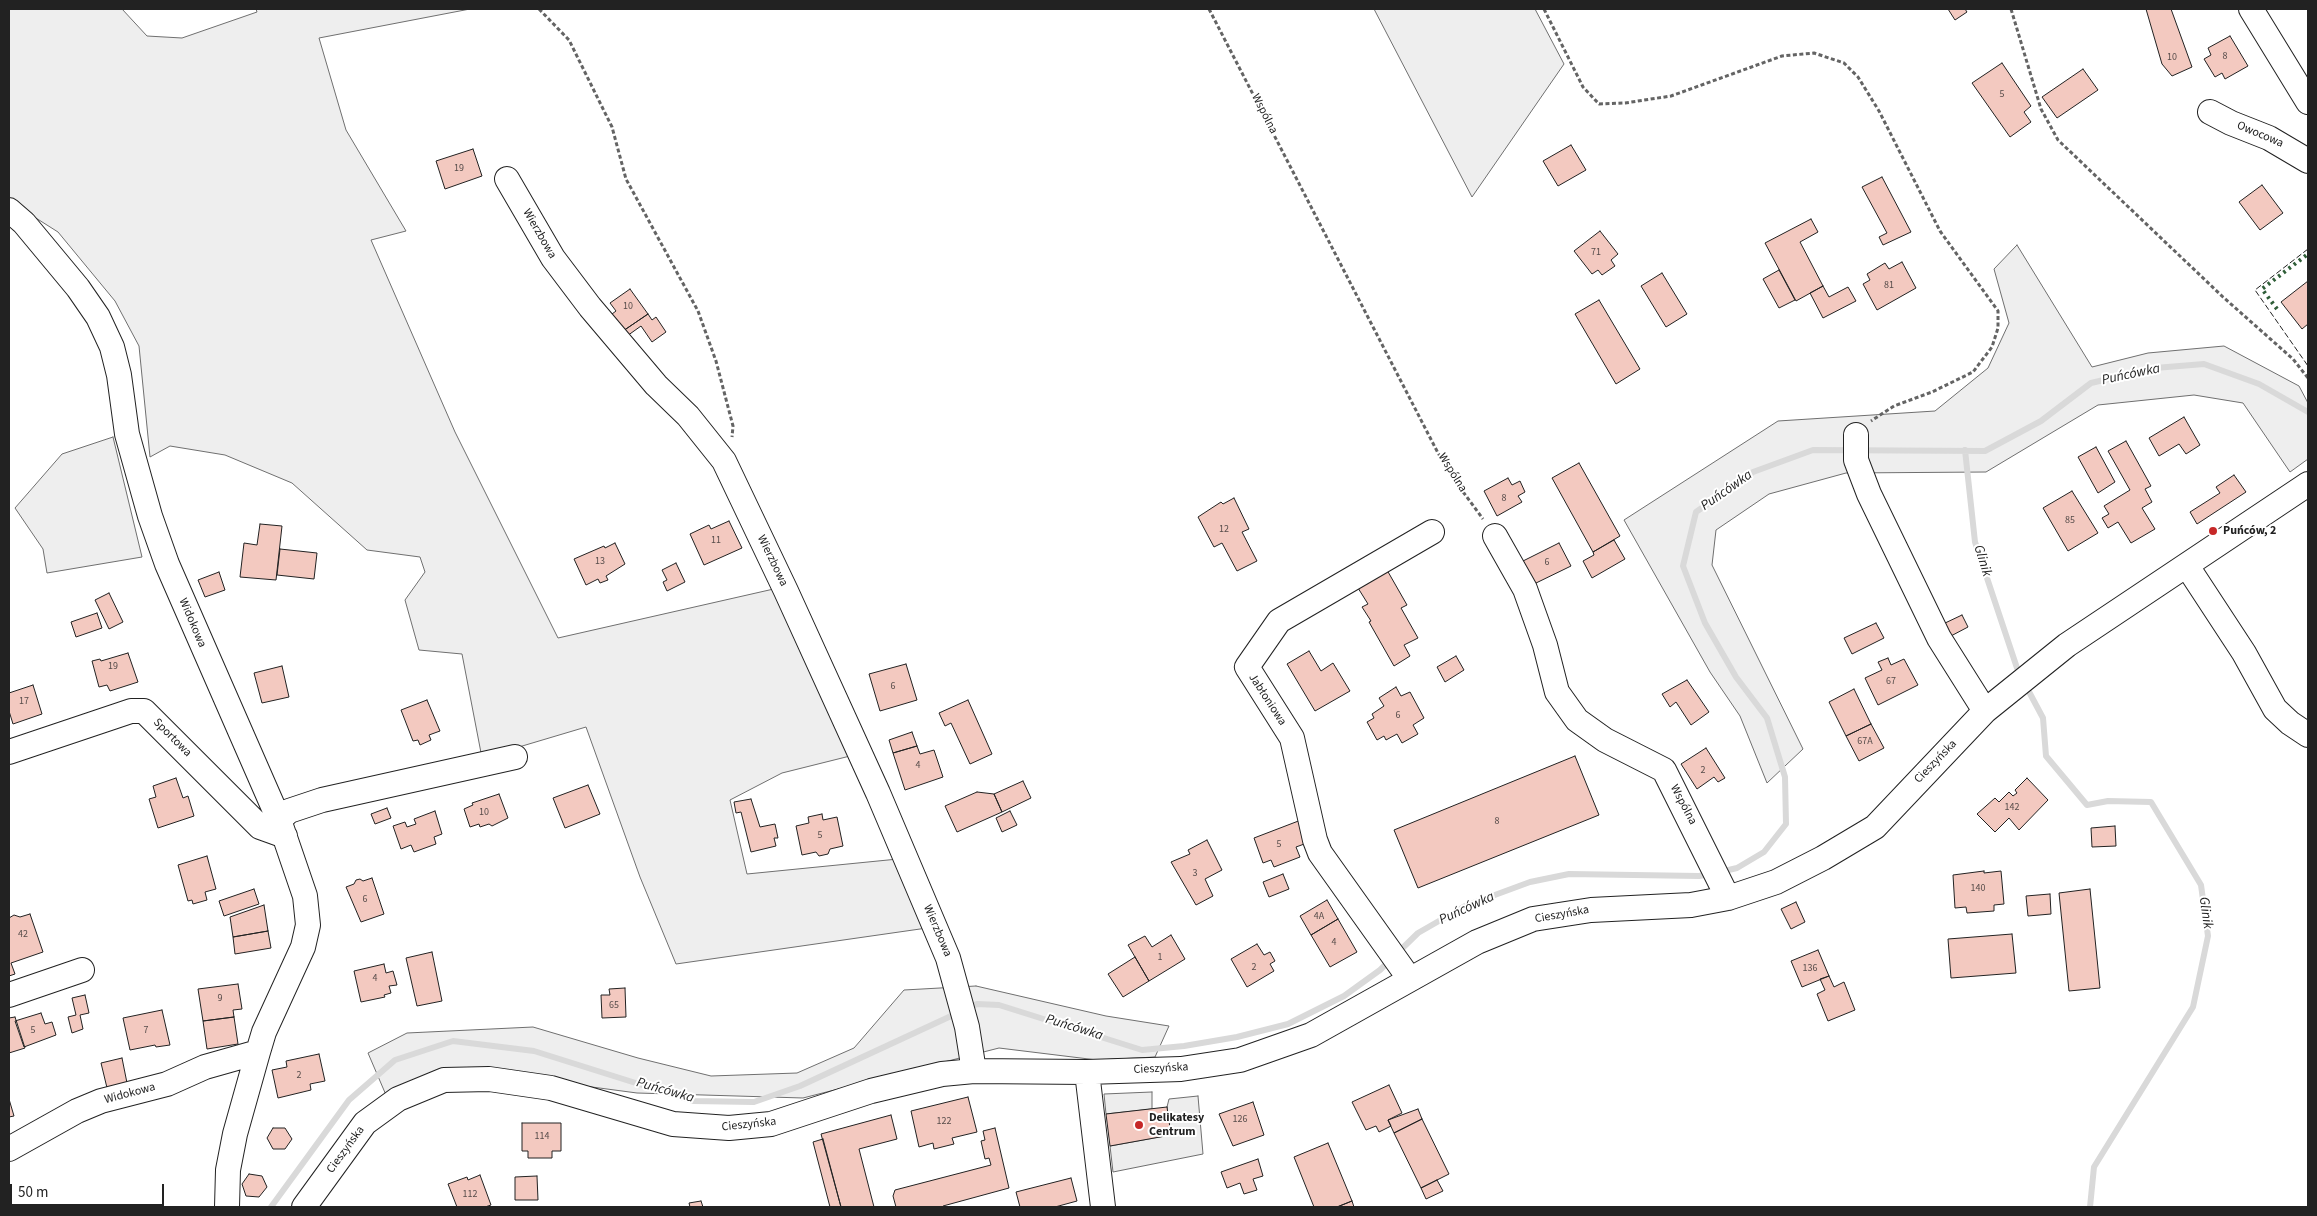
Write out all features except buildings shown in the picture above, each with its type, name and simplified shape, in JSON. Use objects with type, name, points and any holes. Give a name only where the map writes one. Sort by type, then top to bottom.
[{"type":"street","points":[[2251,9],[2308,102]]},
{"type":"street","name":"Owocowa","points":[[2210,112],[2231,123],[2269,138],[2308,161]]},
{"type":"street","name":"Wierzbowa","points":[[507,179],[553,258],[584,300],[656,385],[688,416],[724,461],[874,784],[948,958],[959,992],[974,1071]]},
{"type":"street","name":"Widokowa","points":[[9,210],[24,223],[78,288],[98,318],[112,347],[119,376],[127,434],[150,516],[174,582],[282,828],[305,896],[308,925],[303,947],[264,1032],[258,1052],[235,1134],[228,1170],[227,1207]]},
{"type":"street","points":[[1856,435],[1856,460],[1869,494],[1939,638],[1985,711]]},
{"type":"street","name":"Cieszyńska","points":[[304,1207],[365,1123],[398,1099],[444,1080],[489,1079],[551,1088],[673,1124],[730,1128],[772,1124],[871,1091],[909,1081],[974,1071],[1087,1072],[1169,1070],[1240,1060],[1311,1035],[1357,1011],[1404,971],[1533,919],[1590,910],[1691,905],[1726,892],[1776,882],[1823,858],[1875,827],[1985,711],[2067,645],[2308,484]]},
{"type":"street","name":"Jabłoniowa","points":[[1404,971],[1320,853],[1315,840],[1292,738],[1246,667],[1279,621],[1432,532]]},
{"type":"street","name":"Wspólna","points":[[1495,536],[1525,589],[1545,645],[1557,692],[1577,720],[1605,740],[1664,770],[1726,892]]},
{"type":"street","points":[[2187,566],[2244,653],[2275,709],[2290,723],[2308,735]]},
{"type":"street","name":"Sportowa","points":[[9,752],[131,711],[144,711],[260,827],[282,828]]},
{"type":"street","points":[[282,828],[289,811],[322,800],[515,757]]},
{"type":"street","points":[[9,995],[82,970]]},
{"type":"street","name":"Widokowa","points":[[9,1149],[77,1111],[102,1101],[167,1084],[205,1067],[258,1052]]},
{"type":"street","points":[[1087,1072],[1103,1207]]},
{"type":"path","points":[[539,9],[569,40],[612,127],[626,178],[698,311],[716,361],[732,426],[731,475]]},
{"type":"path","name":"Wspólna","points":[[1209,9],[1438,453],[1455,481],[1495,536]]},
{"type":"path","points":[[1544,9],[1583,87],[1599,104],[1625,103],[1671,96],[1782,56],[1814,53],[1844,63],[1858,77],[1879,111],[1940,231],[1998,311],[1998,328],[1992,347],[1973,372],[1932,392],[1894,406],[1870,422],[1856,435]]},
{"type":"path","points":[[2011,9],[2041,109],[2058,140],[2223,297],[2292,359],[2308,378]]},
{"type":"shaded area","points":[[9,9],[122,9],[147,36],[182,38],[257,12],[256,9],[470,9],[319,38],[346,130],[406,231],[371,240],[455,432],[558,638],[778,588],[854,755],[782,773],[730,800],[747,874],[898,859],[927,928],[676,964],[640,877],[586,727],[482,758],[462,654],[419,650],[405,600],[425,572],[420,557],[367,550],[292,483],[225,455],[170,446],[150,457],[139,346],[115,301],[58,232],[9,201]]},
{"type":"shaded area","points":[[1374,9],[1535,9],[1564,64],[1472,197]]},
{"type":"shaded area","points":[[2017,245],[2092,367],[2148,353],[2224,346],[2299,386],[2308,403],[2308,459],[2290,472],[2243,403],[2194,395],[2098,405],[1986,472],[1846,473],[1769,494],[1716,530],[1712,565],[1803,749],[1767,783],[1740,716],[1710,672],[1624,520],[1778,421],[1935,411],[1988,368],[2009,323],[1994,269]]},
{"type":"shaded area","points":[[113,437],[142,557],[47,573],[43,549],[15,508],[62,454]]},
{"type":"shaded area","points":[[976,986],[1106,1016],[1169,1026],[1155,1057],[1097,1060],[999,1048],[803,1098],[637,1093],[449,1068],[386,1095],[368,1053],[407,1033],[533,1027],[638,1058],[711,1076],[797,1073],[854,1048],[904,990]]},
{"type":"shaded area","points":[[1152,1092],[1152,1109],[1106,1114],[1104,1094]]},
{"type":"shaded area","points":[[1198,1096],[1203,1154],[1113,1172],[1110,1146],[1170,1135],[1167,1107],[1169,1099]]},
{"type":"waterway","name":"Puńcówka","points":[[1720,872],[1737,868],[1764,852],[1786,824],[1785,777],[1767,718],[1736,677],[1705,623],[1683,566],[1696,512],[1753,472],[1813,450],[1985,451],[2041,421],[2091,383],[2155,368],[2204,364],[2259,384],[2308,412]]},
{"type":"waterway","name":"Glinik","points":[[1965,450],[1975,542],[2017,668]]},
{"type":"waterway","name":"Glinik","points":[[2027,688],[2043,718],[2046,756],[2087,805],[2108,801],[2151,802],[2201,885],[2208,936],[2193,1007],[2094,1167],[2090,1207]]},
{"type":"waterway","name":"Puńcówka","points":[[271,1207],[349,1100],[395,1060],[453,1041],[534,1051],[693,1101],[754,1102],[800,1086],[977,1004],[999,1005],[1142,1050],[1184,1046],[1237,1037],[1288,1024],[1344,996],[1380,970],[1418,933],[1465,906],[1530,882],[1569,874],[1699,876],[1711,874]]},
{"type":"hedge","points":[[2277,309],[2262,289],[2308,254]]},
{"type":"fence","points":[[2308,249],[2255,290],[2308,366]]},
{"type":"place","name":"Puńców, 2","points":[[2213,531]]},
{"type":"place","name":"Delikatesy Centrum","points":[[1139,1125]]}]
